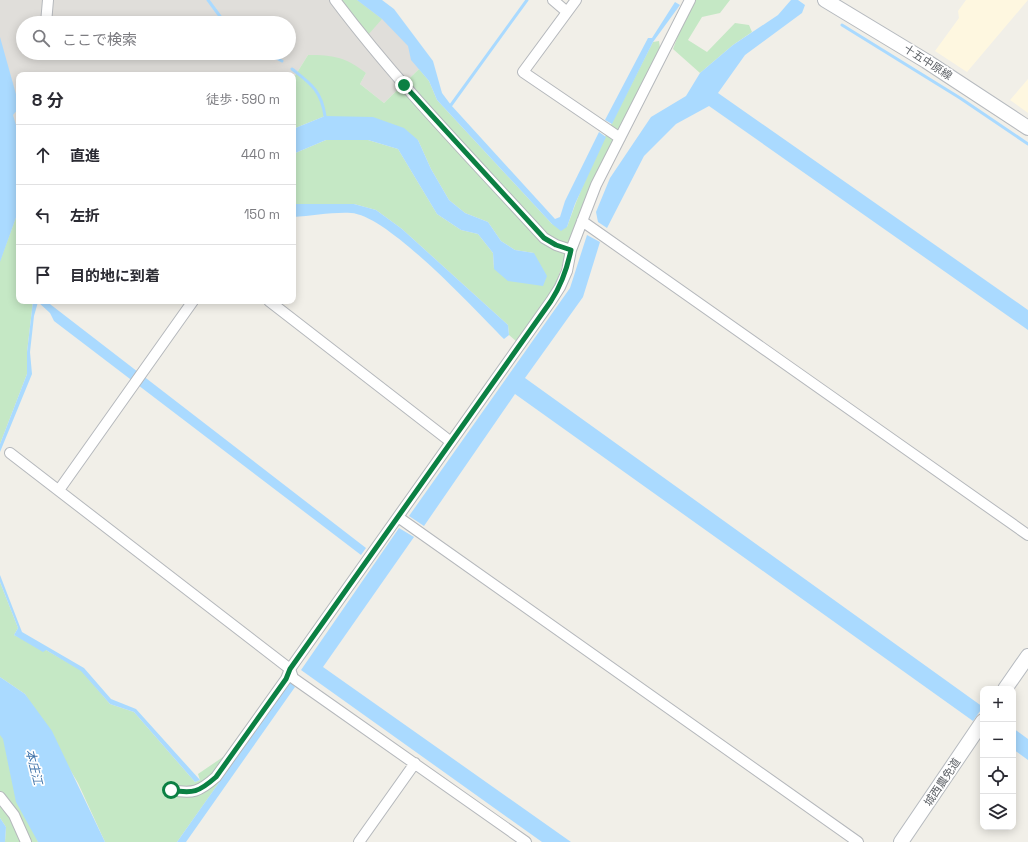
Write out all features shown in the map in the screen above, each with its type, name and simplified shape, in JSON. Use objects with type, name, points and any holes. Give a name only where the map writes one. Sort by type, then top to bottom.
[{"type":"main road","name":"十五中原線","points":[[825,0],[920,57],[1028,128]]},
{"type":"main road","points":[[1007,686],[1028,656]]},
{"type":"main road","name":"城西農免道","points":[[901,842],[980,726]]},
{"type":"street","points":[[47,16],[48,0]]},
{"type":"street","points":[[335,0],[367,43],[544,238],[556,245],[571,250]]},
{"type":"street","points":[[553,0],[567,12]]},
{"type":"street","points":[[576,0],[523,72],[620,138]]},
{"type":"street","points":[[171,790],[190,793],[204,788],[216,777],[286,679],[290,669],[560,287],[567,271],[571,250],[596,185],[690,0]]},
{"type":"street","points":[[582,221],[1028,535]]},
{"type":"street","points":[[59,490],[191,304]]},
{"type":"street","points":[[273,304],[451,442]]},
{"type":"street","points":[[10,453],[290,669],[293,678],[526,842]]},
{"type":"street","points":[[398,517],[858,842]]},
{"type":"street","points":[[359,842],[415,764]]},
{"type":"street","points":[[0,796],[14,815],[26,842]]},
{"type":"shaded area","points":[[0,0],[370,0],[390,17],[422,66],[384,103],[360,84],[366,73],[308,55],[296,74],[296,72],[16,72],[16,217],[0,262]]},
{"type":"shaded area","points":[[966,0],[1028,0],[967,72],[935,51],[959,18],[958,11]]},
{"type":"shaded area","points":[[1028,79],[1028,113],[1010,100]]},
{"type":"green space","points":[[340,0],[357,0],[382,19],[368,35]]},
{"type":"green space","points":[[695,0],[730,0],[720,13],[702,17],[688,40],[707,52],[735,23],[749,25],[752,32],[733,45],[700,73],[673,49],[687,11]]},
{"type":"green space","points":[[659,41],[660,48],[582,207],[555,286],[516,341],[509,335],[508,325],[402,229],[376,210],[354,204],[296,204],[296,153],[326,140],[368,140],[398,149],[437,214],[461,230],[478,234],[493,253],[494,269],[534,253],[515,250],[501,241],[488,222],[465,213],[449,200],[431,169],[418,140],[325,116],[296,128],[296,74],[308,55],[332,56],[339,58],[352,63],[366,73],[360,84],[384,103],[419,69],[429,81],[437,100],[552,224],[567,227],[596,156],[653,42]]},
{"type":"green space","points":[[16,217],[16,304],[33,304],[27,352],[27,374],[0,444],[0,261]]},
{"type":"green space","points":[[0,582],[18,628],[14,635],[46,650],[81,670],[110,704],[134,712],[195,782],[200,780],[198,774],[223,757],[233,763],[177,842],[105,842],[78,783],[25,694],[0,677]]},
{"type":"green space","points":[[0,719],[38,842],[5,842],[6,827],[0,818]]},
{"type":"water","points":[[357,0],[382,0],[394,9],[433,61],[442,93],[451,105],[555,219],[560,217],[565,201],[599,132],[606,137],[575,204],[567,227],[561,231],[552,224],[437,100],[429,81],[411,60],[408,46],[382,19]]},
{"type":"water","points":[[791,0],[798,0],[805,5],[802,13],[745,55],[718,93],[1028,310],[1028,330],[709,106],[676,124],[644,156],[607,228],[598,222],[596,212],[610,178],[651,117],[686,96],[700,73],[733,45],[778,15]]},
{"type":"water","points":[[675,2],[680,5],[653,42],[612,124],[605,120],[648,38],[652,38]]},
{"type":"water","points":[[0,37],[16,94],[16,112],[13,115],[16,125],[16,217],[0,262]]},
{"type":"water","points":[[325,116],[373,117],[404,128],[418,140],[431,169],[449,200],[465,213],[488,222],[501,241],[515,250],[534,253],[547,276],[543,286],[508,281],[494,269],[493,253],[478,234],[461,230],[437,214],[398,149],[368,140],[326,140],[296,153],[296,128]]},
{"type":"water","points":[[296,204],[354,204],[376,210],[402,229],[508,325],[509,335],[504,339],[453,287],[408,246],[386,229],[367,218],[351,213],[296,217]]},
{"type":"water","points":[[587,235],[600,242],[583,297],[525,378],[980,705],[980,711],[973,721],[515,394],[424,526],[409,516],[570,288]]},
{"type":"water","points":[[33,304],[37,304],[34,316],[30,352],[32,374],[0,452],[0,444],[27,374],[27,352]]},
{"type":"water","points":[[40,304],[50,304],[366,548],[361,555],[54,321],[50,313]]},
{"type":"water","points":[[399,528],[414,537],[323,667],[571,842],[542,842],[301,670]]},
{"type":"water","points":[[0,575],[22,632],[84,668],[111,699],[136,709],[200,780],[195,782],[134,712],[110,704],[81,671],[46,650],[43,652],[14,635],[18,628],[0,582]]},
{"type":"water","name":"本庄江","points":[[0,677],[25,694],[52,731],[105,842],[38,842],[16,802],[3,739],[0,735]]},
{"type":"water","points":[[290,682],[295,687],[186,842],[177,842]]},
{"type":"water","points":[[1016,730],[1028,739],[1028,760],[1016,751]]},
{"type":"water","points":[[0,818],[6,827],[5,842],[0,842]]},
{"type":"waterway","points":[[208,0],[220,16]]},
{"type":"waterway","points":[[451,105],[527,0]]},
{"type":"waterway","points":[[842,25],[960,98],[1028,144]]},
{"type":"waterway","points":[[292,69],[296,72]]},
{"type":"waterway","points":[[296,72],[305,79],[318,94],[325,116]]},
{"type":"route","points":[[171,790],[190,793],[204,788],[216,777],[286,679],[290,669],[551,301],[560,287],[567,271],[571,250],[556,245],[544,238],[404,85]]}]
